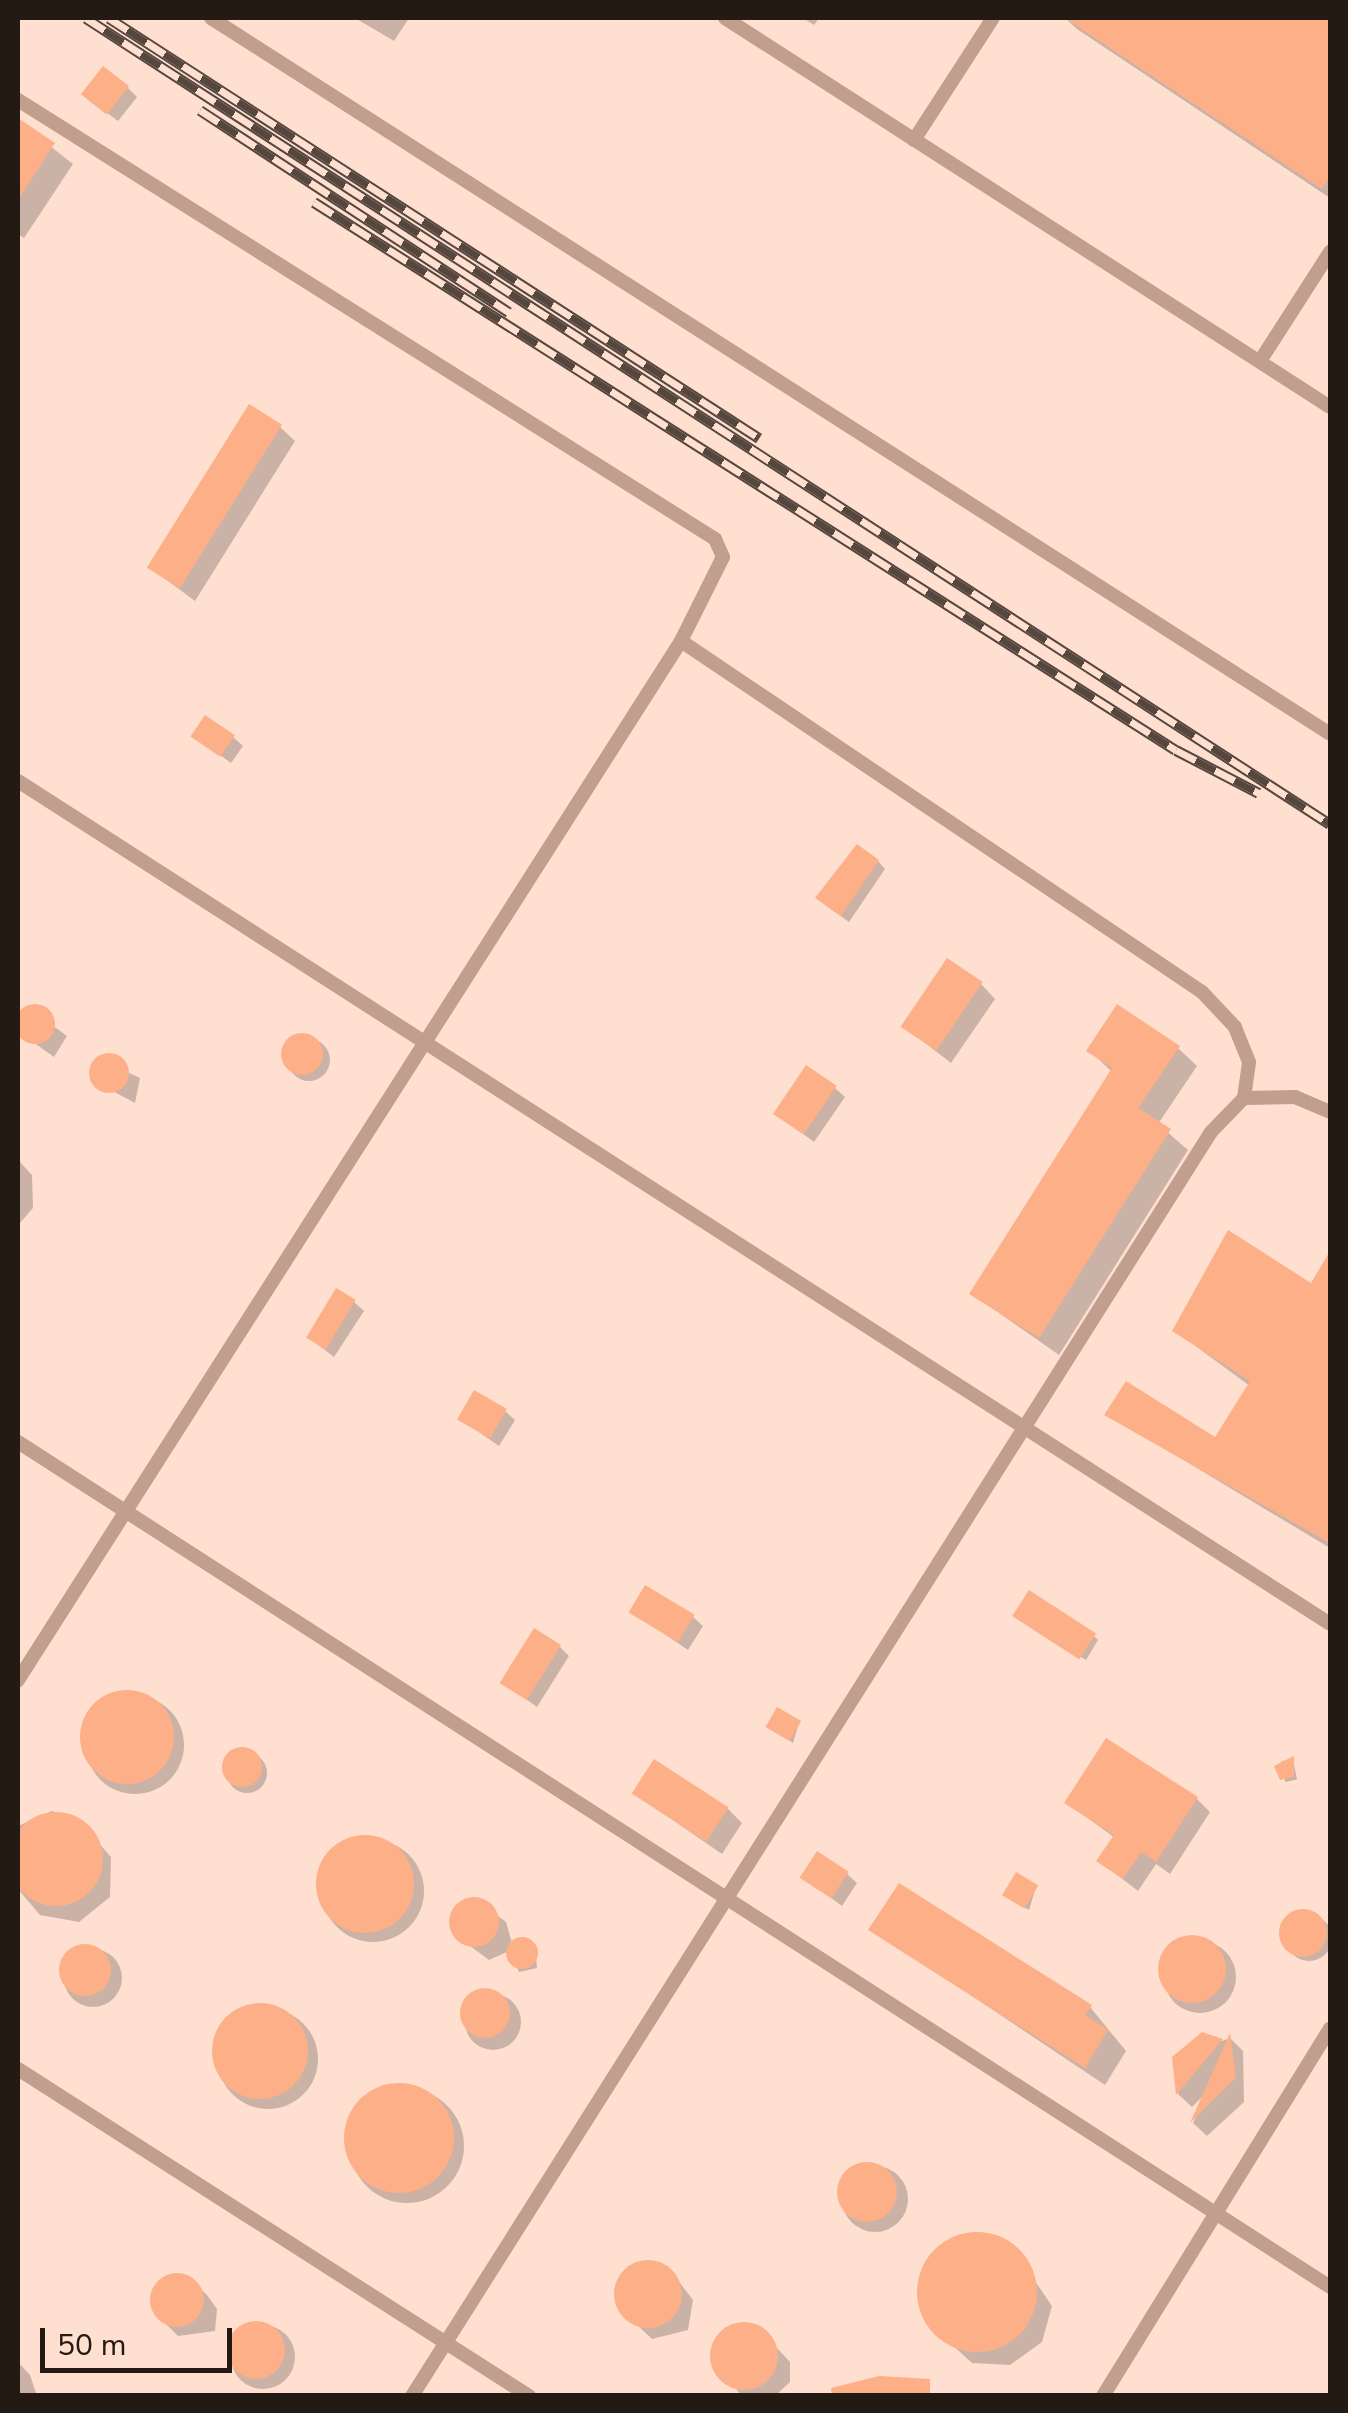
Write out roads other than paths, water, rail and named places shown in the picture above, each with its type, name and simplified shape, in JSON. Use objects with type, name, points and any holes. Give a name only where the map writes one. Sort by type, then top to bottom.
[{"type":"lane","points":[[211,18],[1330,734]]},
{"type":"lane","points":[[725,18],[1330,407]]},
{"type":"lane","points":[[914,140],[993,18]]},
{"type":"lane","points":[[18,100],[715,539],[719,579],[423,1036],[18,1680]]},
{"type":"lane","points":[[1260,361],[1330,252]]},
{"type":"lane","points":[[681,641],[1202,992],[1242,1044],[1244,1098]]},
{"type":"lane","points":[[18,781],[423,1036],[1023,1431],[1330,1624]]},
{"type":"lane","points":[[412,2396],[1211,1132],[1244,1098],[1296,1097],[1330,1112]]},
{"type":"lane","points":[[18,1442],[1330,2287]]},
{"type":"lane","points":[[1104,2396],[1330,2028]]},
{"type":"lane","points":[[18,2069],[529,2396]]},
{"type":"railway","points":[[86,18],[1330,824]]},
{"type":"railway","points":[[109,18],[759,438]]},
{"type":"railway","points":[[200,110],[509,312]]},
{"type":"railway","points":[[314,202],[1176,750],[1259,793]]}]
